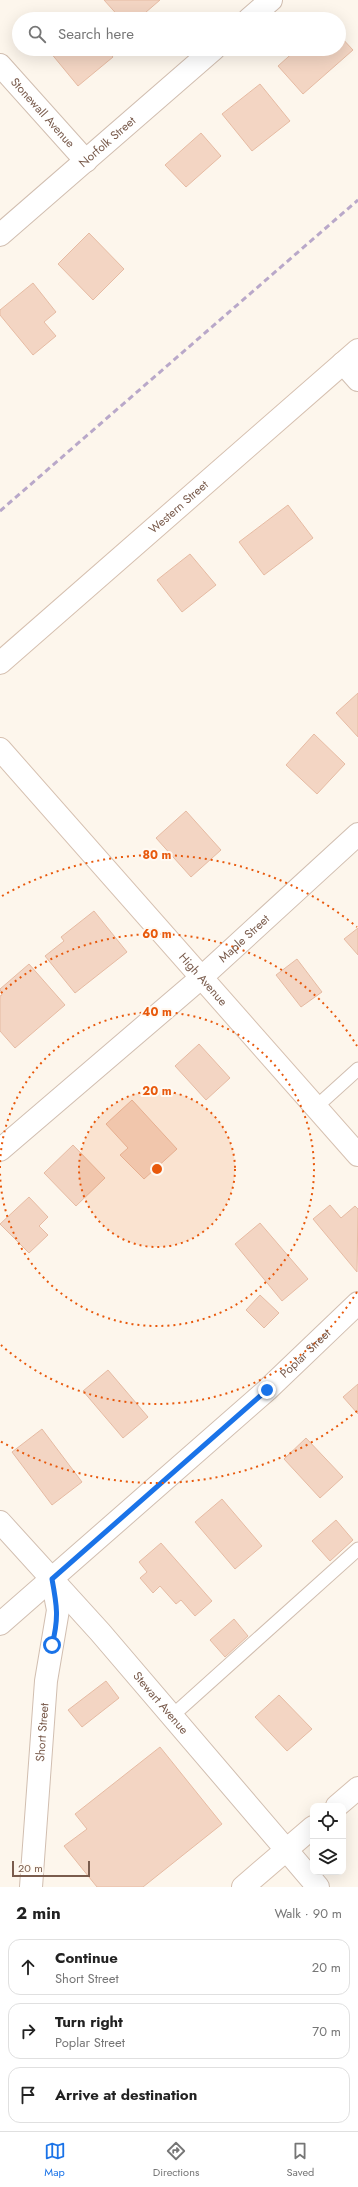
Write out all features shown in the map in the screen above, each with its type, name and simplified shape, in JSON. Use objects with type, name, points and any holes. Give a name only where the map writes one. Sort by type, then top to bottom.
[{"type":"street","points":[[257,12],[271,0]]},
{"type":"street","name":"Norfolk Street","points":[[0,235],[206,56]]},
{"type":"street","name":"Stonewall Avenue","points":[[0,65],[86,161]]},
{"type":"street","points":[[351,357],[358,380]]},
{"type":"street","name":"Western Street","points":[[0,663],[351,357]]},
{"type":"street","name":"High Avenue","points":[[0,749],[358,1156]]},
{"type":"street","name":"Maple Street","points":[[0,1150],[202,977],[358,834]]},
{"type":"street","name":"Poplar Street","points":[[0,1624],[267,1390],[358,1303]]},
{"type":"street","name":"Stewart Avenue","points":[[0,1522],[172,1716],[318,1887]]},
{"type":"street","name":"Short Street","points":[[31,1887],[46,1681],[58,1610],[52,1579]]},
{"type":"street","points":[[340,1803],[358,1788]]},
{"type":"street","points":[[243,1887],[310,1830]]},
{"type":"lane","points":[[316,1107],[358,1069]]},
{"type":"lane","points":[[172,1716],[358,1549]]},
{"type":"building","points":[[104,0],[160,0],[146,12],[115,12]]},
{"type":"building","points":[[346,42],[353,50],[303,94],[278,66],[289,56],[346,56]]},
{"type":"building","points":[[53,56],[113,57],[78,86]]},
{"type":"building","points":[[260,84],[290,121],[252,151],[222,114]]},
{"type":"building","points":[[201,133],[221,156],[186,187],[165,165]]},
{"type":"building","points":[[89,233],[124,269],[93,300],[58,264]]},
{"type":"building","points":[[33,283],[56,312],[44,322],[56,336],[33,355],[0,315],[0,310]]},
{"type":"building","points":[[288,505],[313,538],[264,575],[239,542]]},
{"type":"building","points":[[190,554],[216,585],[182,612],[157,580]]},
{"type":"building","points":[[358,693],[358,737],[336,713]]},
{"type":"building","points":[[314,734],[345,764],[317,794],[286,765]]},
{"type":"building","points":[[186,811],[221,850],[191,877],[156,838]]},
{"type":"building","points":[[94,911],[127,952],[75,993],[45,956],[64,941],[61,937]]},
{"type":"building","points":[[358,928],[358,955],[344,939]]},
{"type":"building","points":[[297,959],[322,992],[301,1007],[276,975]]},
{"type":"building","points":[[29,964],[65,1005],[15,1048],[0,1031],[0,996],[2,995],[0,989]]},
{"type":"building","points":[[199,1044],[230,1078],[206,1100],[175,1066]]},
{"type":"building","points":[[132,1100],[177,1149],[144,1179],[120,1155],[128,1148],[106,1124]]},
{"type":"building","points":[[73,1145],[105,1178],[76,1206],[44,1173]]},
{"type":"building","points":[[29,1197],[48,1217],[39,1226],[48,1235],[29,1253],[0,1224]]},
{"type":"building","points":[[330,1205],[341,1218],[355,1206],[358,1209],[357,1272],[313,1219]]},
{"type":"building","points":[[260,1223],[308,1279],[282,1301],[235,1244]]},
{"type":"building","points":[[260,1295],[279,1313],[264,1328],[246,1310]]},
{"type":"building","points":[[108,1370],[148,1417],[123,1438],[83,1391]]},
{"type":"building","points":[[358,1384],[358,1414],[343,1397]]},
{"type":"building","points":[[42,1429],[82,1482],[52,1505],[12,1452]]},
{"type":"building","points":[[306,1438],[343,1477],[320,1498],[284,1459]]},
{"type":"building","points":[[222,1499],[262,1546],[235,1569],[195,1522]]},
{"type":"building","points":[[336,1520],[353,1540],[330,1561],[312,1541]]},
{"type":"building","points":[[161,1543],[212,1601],[195,1616],[181,1600],[176,1604],[160,1586],[153,1593],[140,1578],[147,1572],[139,1562]]},
{"type":"building","points":[[234,1619],[248,1636],[225,1657],[210,1640]]},
{"type":"building","points":[[106,1681],[119,1698],[82,1727],[68,1710]]},
{"type":"building","points":[[279,1695],[312,1729],[287,1751],[255,1717]]},
{"type":"building","points":[[160,1747],[222,1824],[143,1887],[97,1887],[64,1846],[87,1829],[75,1814]]},
{"type":"railway","points":[[0,511],[358,200]]},
{"type":"route","points":[[52,1645],[58,1610],[52,1579],[267,1390]]}]
